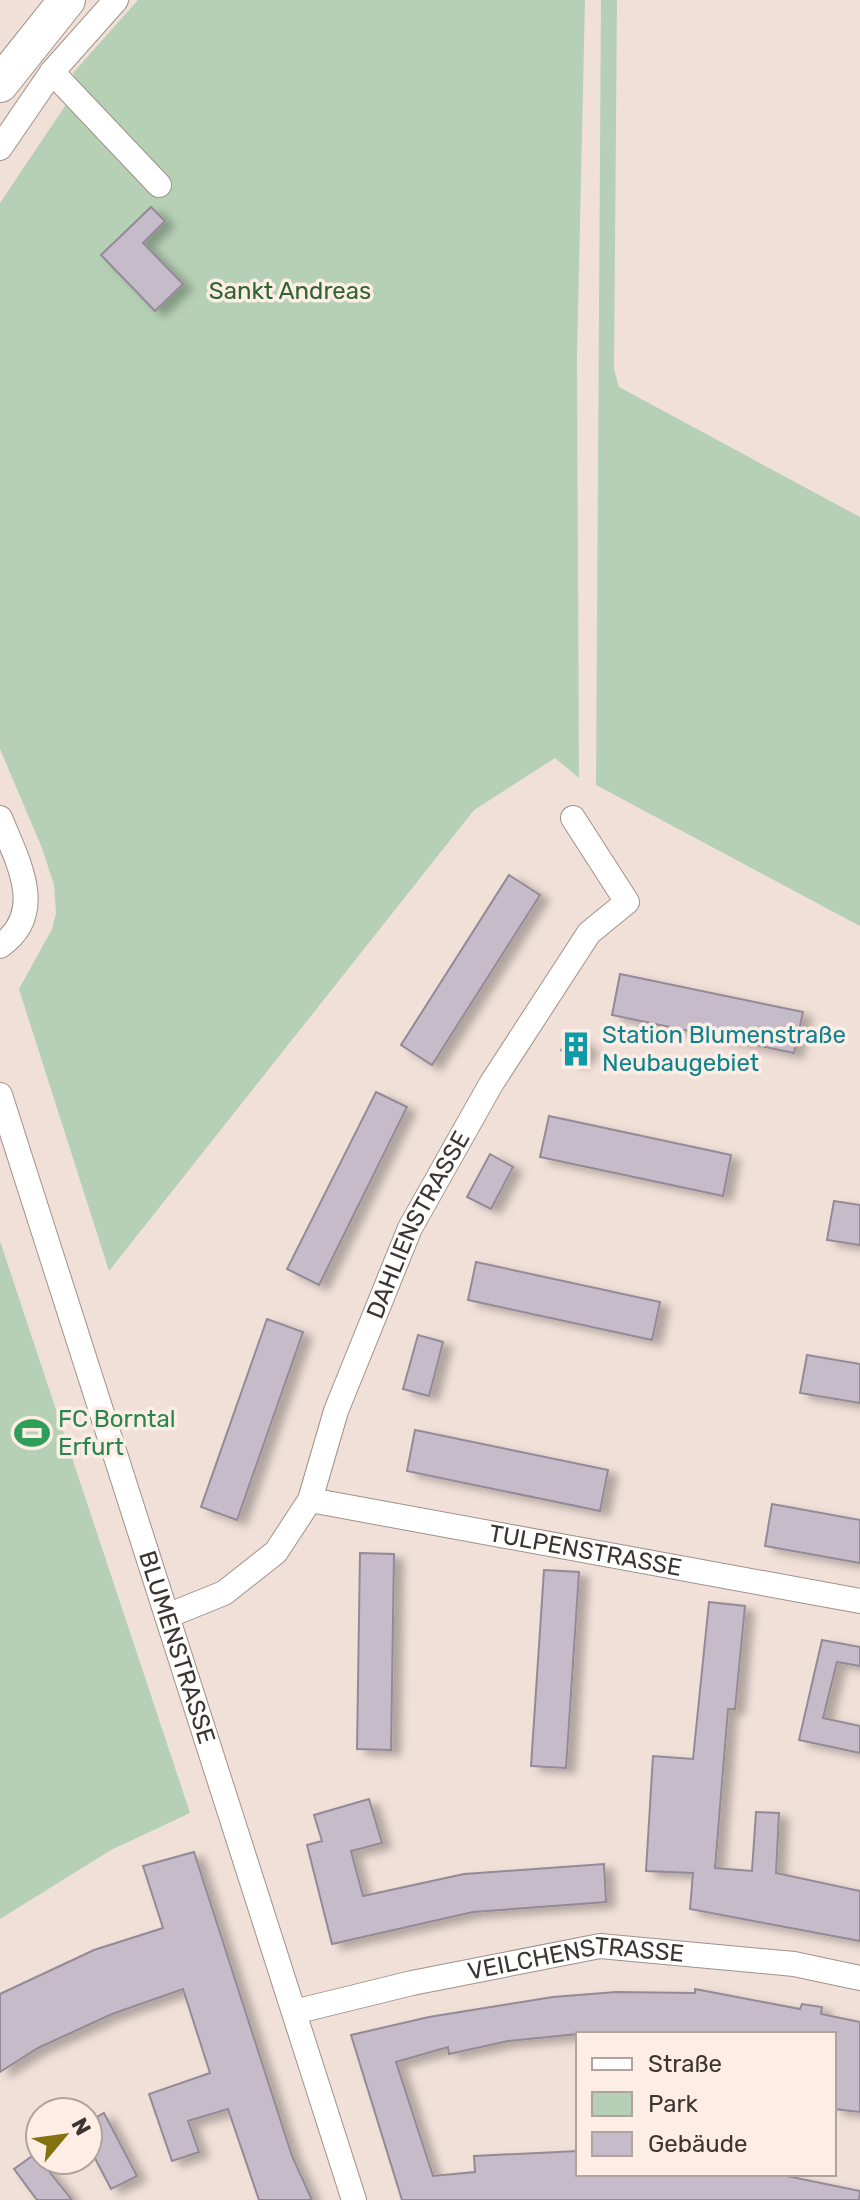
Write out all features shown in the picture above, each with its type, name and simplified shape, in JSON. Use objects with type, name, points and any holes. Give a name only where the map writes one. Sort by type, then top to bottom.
[{"type":"highway","points":[[0,84],[67,0]]},
{"type":"street","points":[[0,148],[52,72],[116,0]]},
{"type":"street","points":[[52,72],[159,185]]},
{"type":"street","points":[[0,818],[25,878],[25,913],[16,935],[0,946]]},
{"type":"street","name":"DAHLIENSTRASSE","points":[[167,1616],[224,1593],[276,1552],[310,1500],[336,1411],[410,1228],[491,1084],[589,933],[627,902],[573,818]]},
{"type":"street","name":"BLUMENSTRASSE","points":[[0,1095],[354,2200]]},
{"type":"street","name":"TULPENSTRASSE","points":[[310,1500],[860,1601]]},
{"type":"street","name":"VEILCHENSTRASSE","points":[[294,2012],[412,1983],[600,1946],[794,1964],[860,1978]]},
{"type":"green space","name":"Sankt Andreas","points":[[138,0],[585,0],[577,357],[579,778],[555,758],[474,810],[109,1271],[19,989],[52,929],[56,913],[54,885],[42,848],[0,749],[0,203],[65,106],[79,91],[73,73]]},
{"type":"green space","points":[[601,0],[617,0],[614,369],[619,387],[860,517],[860,926],[596,785]]},
{"type":"green space","name":"FC Borntal Erfurt","points":[[0,1241],[190,1813],[111,1850],[0,1919]]},
{"type":"building","points":[[151,207],[165,221],[143,243],[183,284],[155,311],[101,255]]},
{"type":"building","points":[[509,875],[540,895],[432,1065],[401,1045]]},
{"type":"building","points":[[620,974],[803,1012],[794,1053],[612,1015]]},
{"type":"building","name":"Station Blumenstraße Neubaugebiet","points":[[573,1035],[590,1048],[578,1063],[561,1050]]},
{"type":"building","points":[[376,1092],[407,1107],[319,1285],[287,1269]]},
{"type":"building","points":[[549,1116],[731,1155],[723,1196],[540,1157]]},
{"type":"building","points":[[490,1154],[513,1167],[491,1209],[467,1197]]},
{"type":"building","points":[[834,1201],[860,1205],[860,1245],[827,1240]]},
{"type":"building","points":[[476,1262],[660,1302],[652,1340],[468,1300]]},
{"type":"building","points":[[267,1319],[303,1332],[237,1520],[201,1507]]},
{"type":"building","points":[[418,1335],[443,1342],[429,1396],[403,1389]]},
{"type":"building","points":[[807,1355],[860,1364],[860,1403],[800,1393]]},
{"type":"building","points":[[415,1430],[608,1470],[600,1511],[407,1471]]},
{"type":"building","points":[[772,1504],[860,1520],[860,1563],[765,1546]]},
{"type":"building","points":[[360,1553],[394,1554],[391,1750],[357,1749]]},
{"type":"building","points":[[544,1570],[579,1572],[566,1768],[531,1766]]},
{"type":"building","points":[[709,1602],[745,1606],[735,1709],[728,1709],[715,1868],[752,1871],[756,1812],[779,1813],[776,1873],[860,1891],[860,1941],[690,1909],[693,1873],[646,1871],[653,1756],[693,1759]]},
{"type":"building","points":[[822,1640],[860,1647],[860,1666],[837,1662],[823,1718],[860,1726],[860,1753],[799,1740]]},
{"type":"building","points":[[369,1799],[382,1843],[351,1851],[363,1896],[464,1874],[604,1864],[606,1902],[473,1912],[332,1944],[307,1845],[322,1841],[314,1815]]},
{"type":"building","points":[[194,1852],[292,2156],[312,2200],[259,2200],[228,2109],[188,2121],[199,2152],[172,2161],[149,2094],[210,2073],[183,1989],[112,2014],[38,2048],[0,2072],[0,1994],[94,1950],[163,1928],[143,1866]]},
{"type":"building","points":[[695,1989],[800,2009],[802,2004],[822,2007],[821,2014],[860,2022],[860,2112],[836,2109],[836,2032],[576,2032],[508,2041],[449,2054],[448,2047],[396,2062],[433,2176],[475,2172],[474,2156],[576,2151],[576,2176],[787,2176],[860,2191],[859,2200],[402,2200],[351,2035],[429,2017],[553,1997],[616,1992],[695,1993]]},
{"type":"building","points":[[104,2113],[137,2176],[111,2189],[104,2176]]},
{"type":"building","points":[[24,2162],[24,2176],[53,2176],[72,2200],[37,2200],[14,2169]]},
{"type":"place","name":"Station Blumenstraße Neubaugebiet","points":[[576,1049]]},
{"type":"place","name":"FC Borntal Erfurt","points":[[32,1433]]}]
